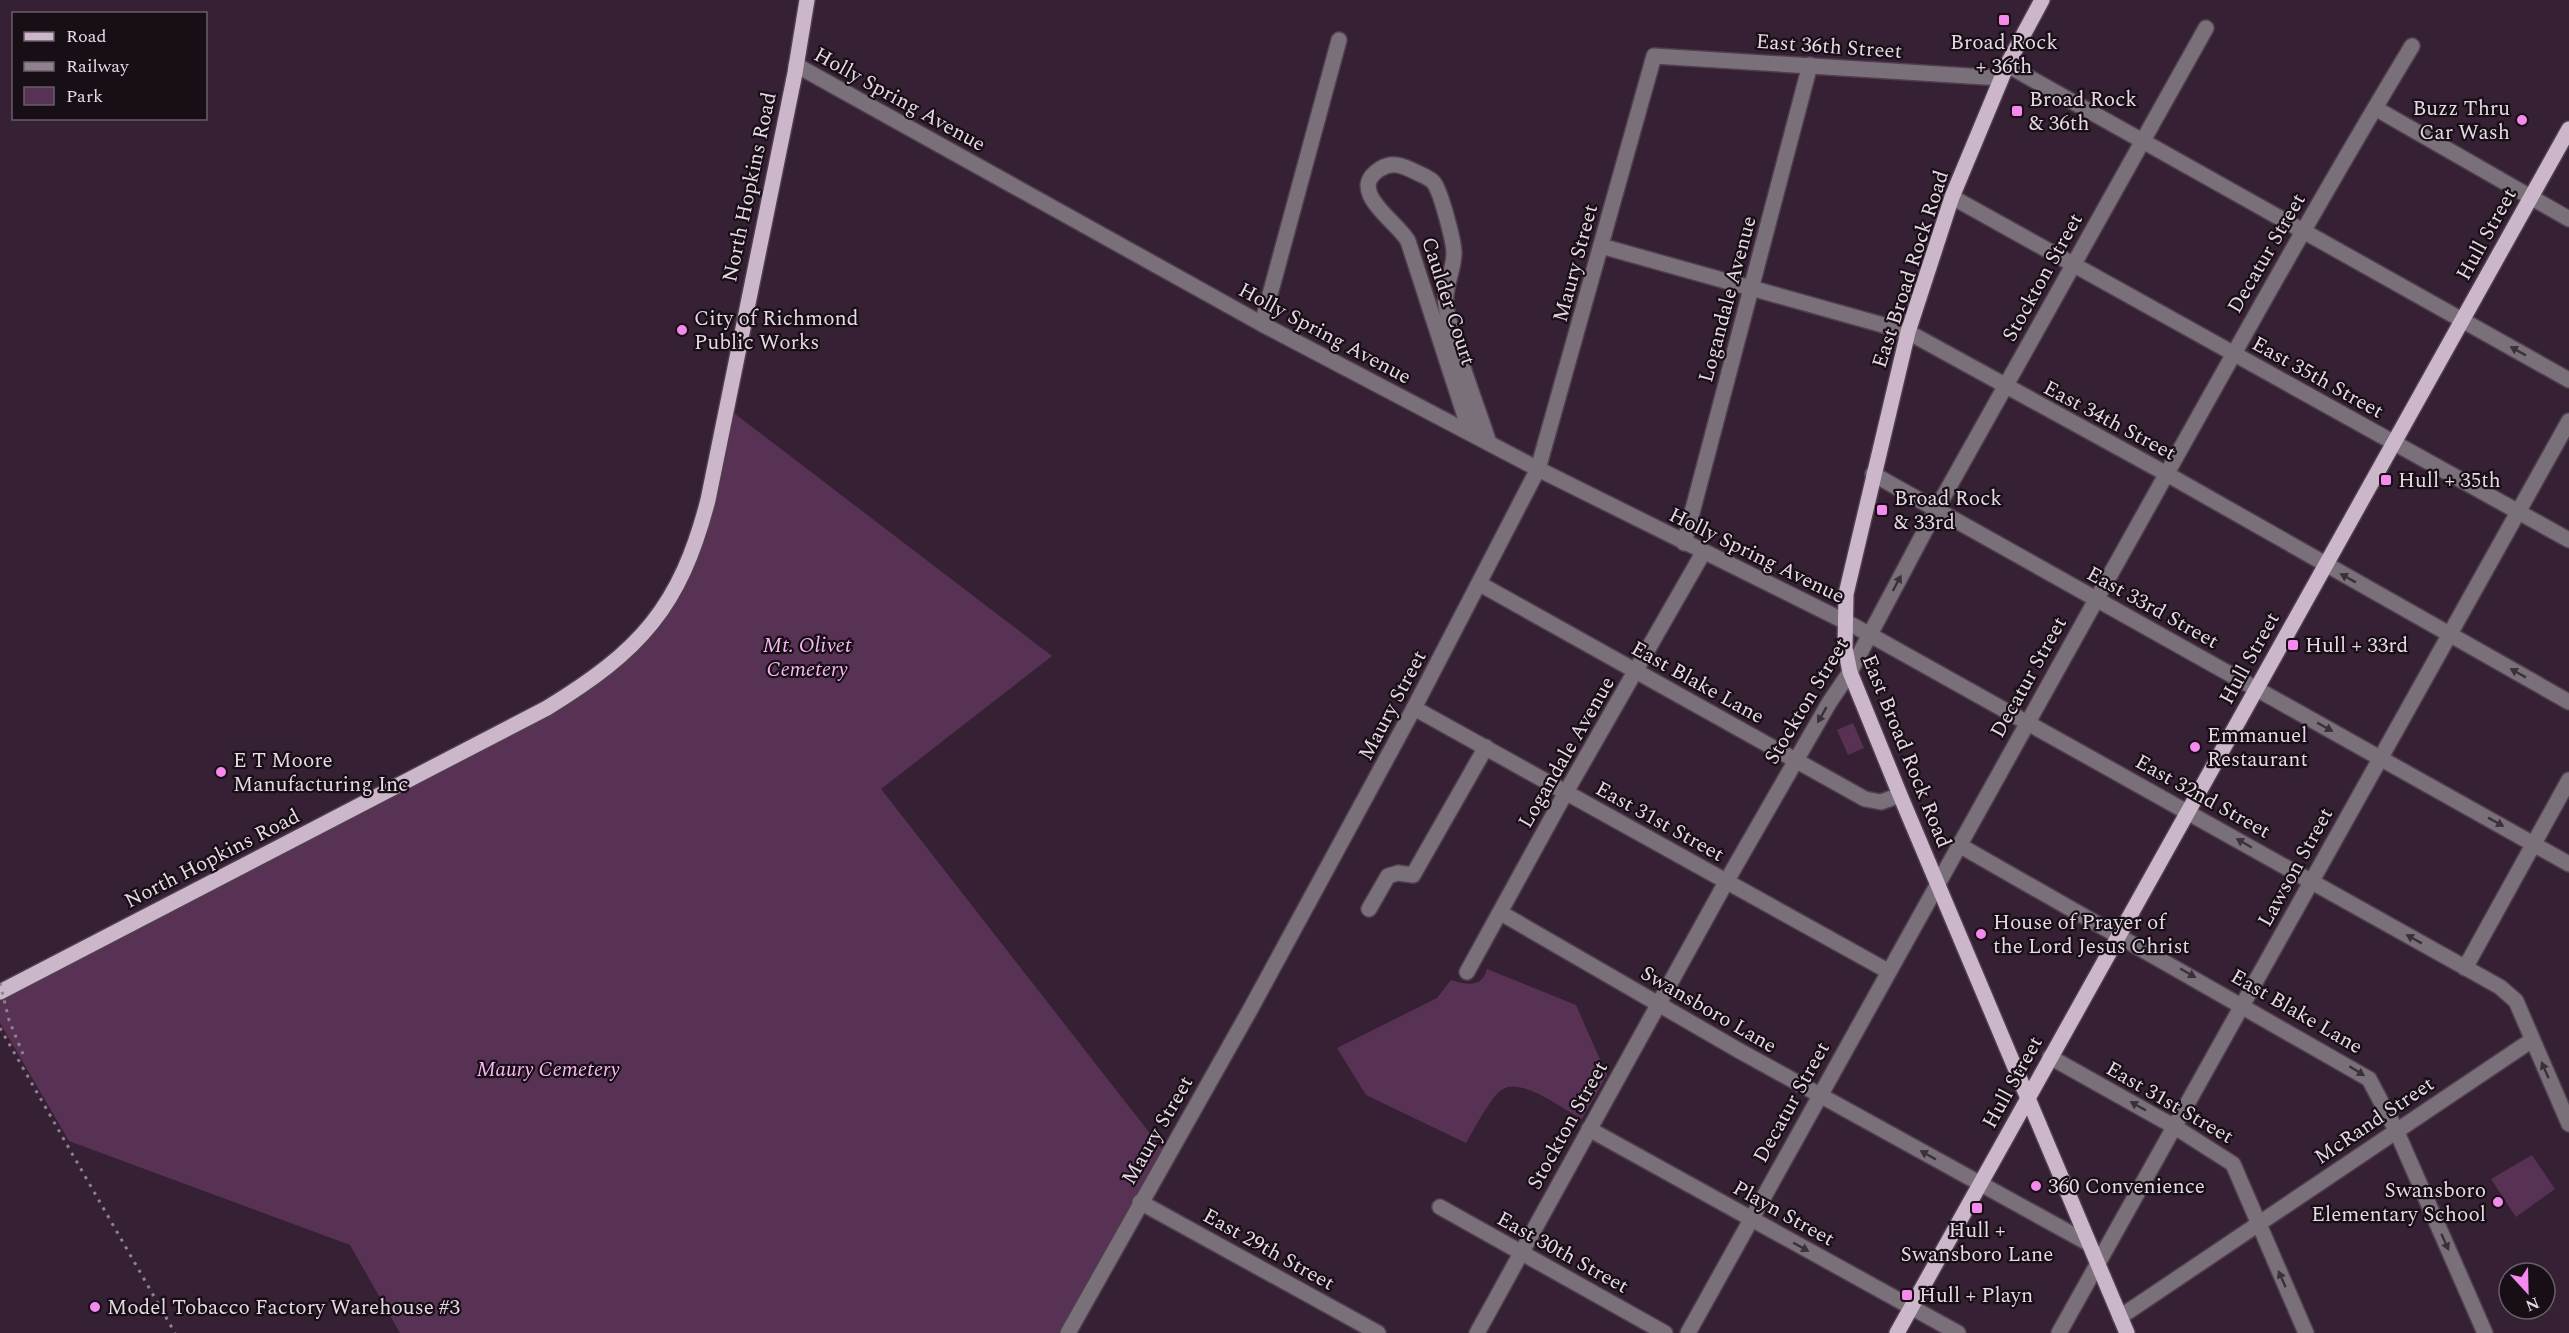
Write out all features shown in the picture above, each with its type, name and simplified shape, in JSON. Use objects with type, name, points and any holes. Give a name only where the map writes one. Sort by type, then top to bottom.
[{"type":"main road","name":"North Hopkins Road","points":[[0,992],[547,708],[582,686],[624,654],[654,622],[678,586],[698,540],[796,65],[807,0]]},
{"type":"main road","name":"East Broad Rock Road","points":[[2042,0],[2004,71],[1952,197],[1908,332],[1846,594],[1845,648],[1850,672],[1900,795],[2127,1333]]},
{"type":"main road","name":"Hull Street","points":[[1897,1333],[1978,1184],[2569,129]]},
{"type":"street","name":"Stockton Street","points":[[1477,1333],[1726,882],[1850,672],[1936,510],[2206,28]]},
{"type":"street","points":[[1262,324],[1339,40]]},
{"type":"street","name":"Decatur Street","points":[[1688,1333],[1886,970],[1938,883],[2165,474],[2303,231],[2412,46]]},
{"type":"street","name":"East 36th Street","points":[[1654,56],[1810,65],[2004,71],[2143,141],[2569,380]]},
{"type":"street","name":"Maury Street","points":[[1068,1333],[1250,1010],[1414,708],[1538,469],[1654,56]]},
{"type":"street","name":"Holly Spring Avenue","points":[[796,65],[1262,324],[1538,469],[1703,553],[1844,621]]},
{"type":"street","name":"Logandale Avenue","points":[[1684,543],[1810,65]]},
{"type":"street","points":[[2374,108],[2569,219]]},
{"type":"street","name":"Caulder Court","points":[[1470,432],[1408,241],[1401,230],[1376,206],[1369,194],[1370,179],[1388,164],[1397,164],[1429,179],[1437,190],[1454,253],[1446,304],[1489,443]]},
{"type":"street","name":"East 35th Street","points":[[1952,197],[2569,540]]},
{"type":"street","name":"East 34th Street","points":[[1601,246],[1908,332],[2569,702]]},
{"type":"street","name":"Lawson Street","points":[[2059,1333],[2569,421]]},
{"type":"street","name":"East 33rd Street","points":[[1873,474],[2569,864]]},
{"type":"street","name":"Logandale Avenue","points":[[1467,972],[1566,792],[1703,553]]},
{"type":"street","name":"East Blake Lane","points":[[1480,584],[1865,799],[1881,802],[1900,795]]},
{"type":"street","name":"East 32nd Street","points":[[1844,621],[2188,811],[2511,995],[2569,1124]]},
{"type":"street","name":"East 31st Street","points":[[1414,708],[1886,970]]},
{"type":"street","points":[[1369,909],[1388,876],[1398,873],[1410,877],[1413,875],[1486,747]]},
{"type":"street","points":[[2465,968],[2569,780]]},
{"type":"street","name":"East Blake Lane","points":[[1959,844],[2243,1004],[2369,1079],[2396,1130],[2485,1333]]},
{"type":"street","name":"Swansboro Lane","points":[[1501,913],[1658,1005],[2088,1243]]},
{"type":"street","name":"McRand Street","points":[[2120,1317],[2532,1040]]},
{"type":"street","name":"East 31st Street","points":[[2050,1057],[2175,1127],[2233,1164],[2306,1333]]},
{"type":"street","name":"Playn Street","points":[[1589,1129],[1958,1333]]},
{"type":"street","name":"East 29th Street","points":[[1140,1202],[1378,1333]]},
{"type":"street","name":"East 30th Street","points":[[1440,1207],[1665,1333]]},
{"type":"green space","name":"Maury Cemetery","points":[[726,407],[1052,656],[881,789],[1166,1154],[1067,1333],[400,1333],[350,1245],[69,1141],[0,1023],[0,993],[471,749],[616,657],[679,582]]},
{"type":"green space","points":[[1853,723],[1864,748],[1848,755],[1837,730]]},
{"type":"green space","points":[[1487,969],[1576,1005],[1607,1075],[1582,1119],[1532,1091],[1511,1086],[1503,1089],[1493,1099],[1466,1143],[1366,1095],[1337,1048],[1437,998],[1451,980],[1469,984],[1478,982]]},
{"type":"green space","points":[[2532,1155],[2555,1189],[2516,1217],[2491,1179]]},
{"type":"railway","points":[[0,983],[9,1020],[23,1054]]},
{"type":"railway","points":[[0,1028],[175,1333]]},
{"type":"place","name":"Broad Rock + 36th","points":[[2004,20]]},
{"type":"place","name":"Broad Rock & 36th","points":[[2017,111]]},
{"type":"place","name":"Buzz Thru Car Wash","points":[[2522,120]]},
{"type":"place","name":"City of Richmond Public Works","points":[[682,330]]},
{"type":"place","name":"Hull + 35th","points":[[2386,480]]},
{"type":"place","name":"Broad Rock & 33rd","points":[[1882,510]]},
{"type":"place","name":"Hull + 33rd","points":[[2293,645]]},
{"type":"place","name":"Emmanuel Restaurant","points":[[2195,747]]},
{"type":"place","name":"E T Moore Manufacturing Inc","points":[[221,772]]},
{"type":"place","name":"House of Prayer of the Lord Jesus Christ","points":[[1981,934]]},
{"type":"place","name":"360 Convenience","points":[[2036,1186]]},
{"type":"place","name":"Swansboro Elementary School","points":[[2498,1202]]},
{"type":"place","name":"Hull + Swansboro Lane","points":[[1977,1208]]},
{"type":"place","name":"Hull + Playn","points":[[1907,1295]]},
{"type":"place","name":"Model Tobacco Factory Warehouse #3","points":[[95,1307]]},
{"type":"park label","name":"Mt. Olivet Cemetery","points":[[807,657]]}]
